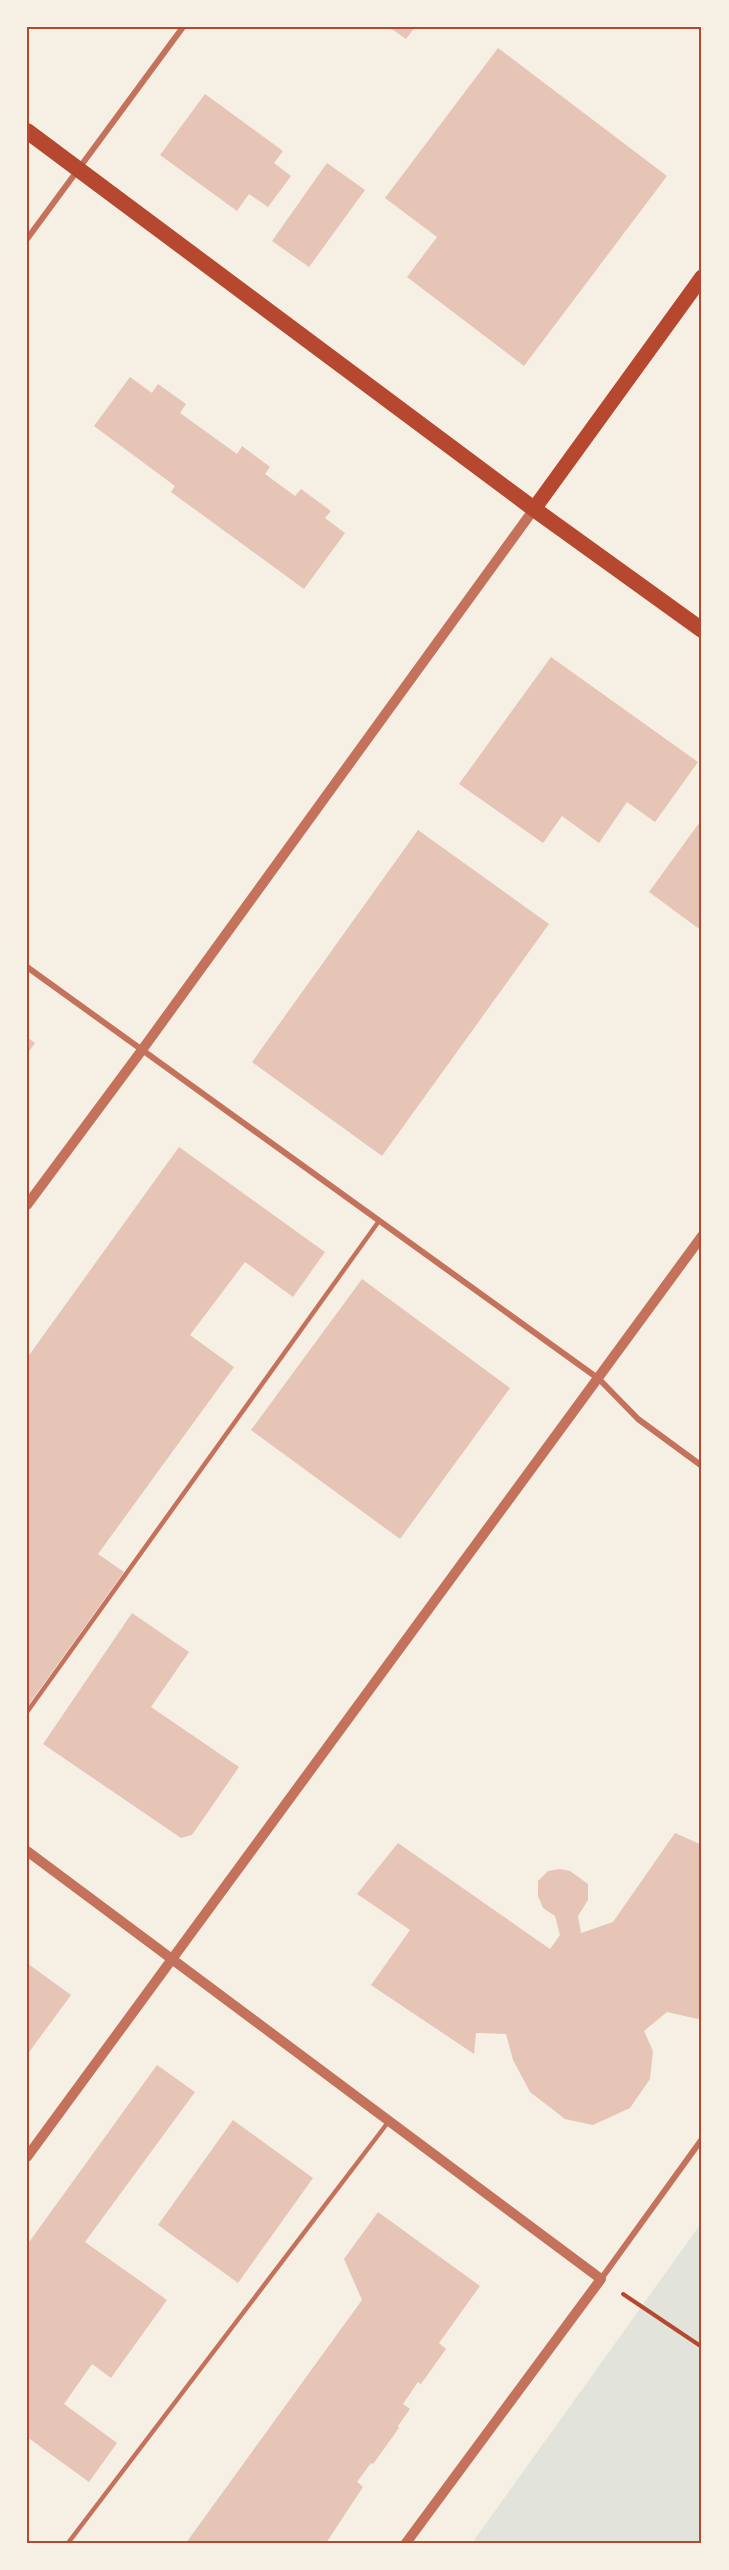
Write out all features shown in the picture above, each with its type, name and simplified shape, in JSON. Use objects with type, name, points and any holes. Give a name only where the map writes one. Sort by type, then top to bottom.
[{"type":"highway","points":[[27,131],[534,509],[702,630]]},
{"type":"main road","points":[[534,509],[702,277]]},
{"type":"street","points":[[27,239],[183,27]]},
{"type":"street","points":[[27,1205],[534,509]]},
{"type":"street","points":[[27,967],[598,1379],[638,1419],[702,1466]]},
{"type":"street","points":[[27,2157],[702,1236]]},
{"type":"street","points":[[27,1851],[601,2279]]},
{"type":"street","points":[[406,2543],[702,2139]]},
{"type":"lane","points":[[27,1712],[379,1221]]},
{"type":"lane","points":[[68,2543],[389,2121]]},
{"type":"path","points":[[601,2279],[702,2347]]},
{"type":"shaded area","points":[[702,2222],[702,2543],[472,2543]]},
{"type":"building","points":[[389,27],[415,27],[406,39]]},
{"type":"building","points":[[498,48],[667,176],[524,366],[407,277],[437,237],[385,198]]},
{"type":"building","points":[[205,94],[283,151],[274,163],[291,176],[268,207],[249,194],[237,211],[160,155]]},
{"type":"building","points":[[327,163],[365,190],[309,267],[272,241]]},
{"type":"building","points":[[130,377],[152,393],[158,384],[186,404],[180,413],[237,454],[242,446],[270,467],[265,474],[295,496],[301,489],[331,511],[325,518],[345,533],[304,589],[171,492],[175,486],[94,426]]},
{"type":"building","points":[[551,657],[698,762],[655,822],[627,802],[599,843],[562,816],[543,843],[459,784]]},
{"type":"building","points":[[702,819],[702,931],[649,892]]},
{"type":"building","points":[[418,830],[549,924],[382,1156],[252,1062]]},
{"type":"building","points":[[27,1037],[35,1043],[27,1054]]},
{"type":"building","points":[[179,1147],[325,1252],[293,1297],[245,1262],[190,1335],[234,1367],[98,1554],[124,1572],[27,1707],[27,1358]]},
{"type":"building","points":[[362,1279],[510,1388],[400,1539],[251,1430]]},
{"type":"building","points":[[132,1613],[189,1652],[151,1707],[239,1767],[192,1835],[181,1838],[43,1744]]},
{"type":"building","points":[[675,1833],[702,1845],[702,2014],[698,2019],[667,2012],[644,2031],[653,2051],[650,2079],[630,2108],[593,2125],[565,2119],[530,2092],[513,2060],[506,2034],[476,2033],[474,2054],[371,1985],[410,1930],[357,1894],[398,1843],[550,1949],[560,1935],[555,1916],[543,1908],[538,1896],[538,1881],[548,1871],[560,1869],[570,1871],[588,1884],[588,1900],[578,1916],[581,1933],[613,1922]]},
{"type":"building","points":[[27,1963],[71,1995],[27,2055]]},
{"type":"building","points":[[157,2065],[195,2092],[85,2242],[167,2300],[111,2378],[92,2364],[64,2404],[117,2443],[89,2482],[27,2437],[27,2245]]},
{"type":"building","points":[[233,2120],[313,2178],[238,2283],[158,2225]]},
{"type":"building","points":[[378,2212],[480,2286],[439,2343],[446,2349],[421,2384],[418,2382],[403,2404],[410,2409],[373,2464],[371,2463],[357,2482],[363,2487],[326,2543],[186,2543],[362,2300],[344,2259]]}]
